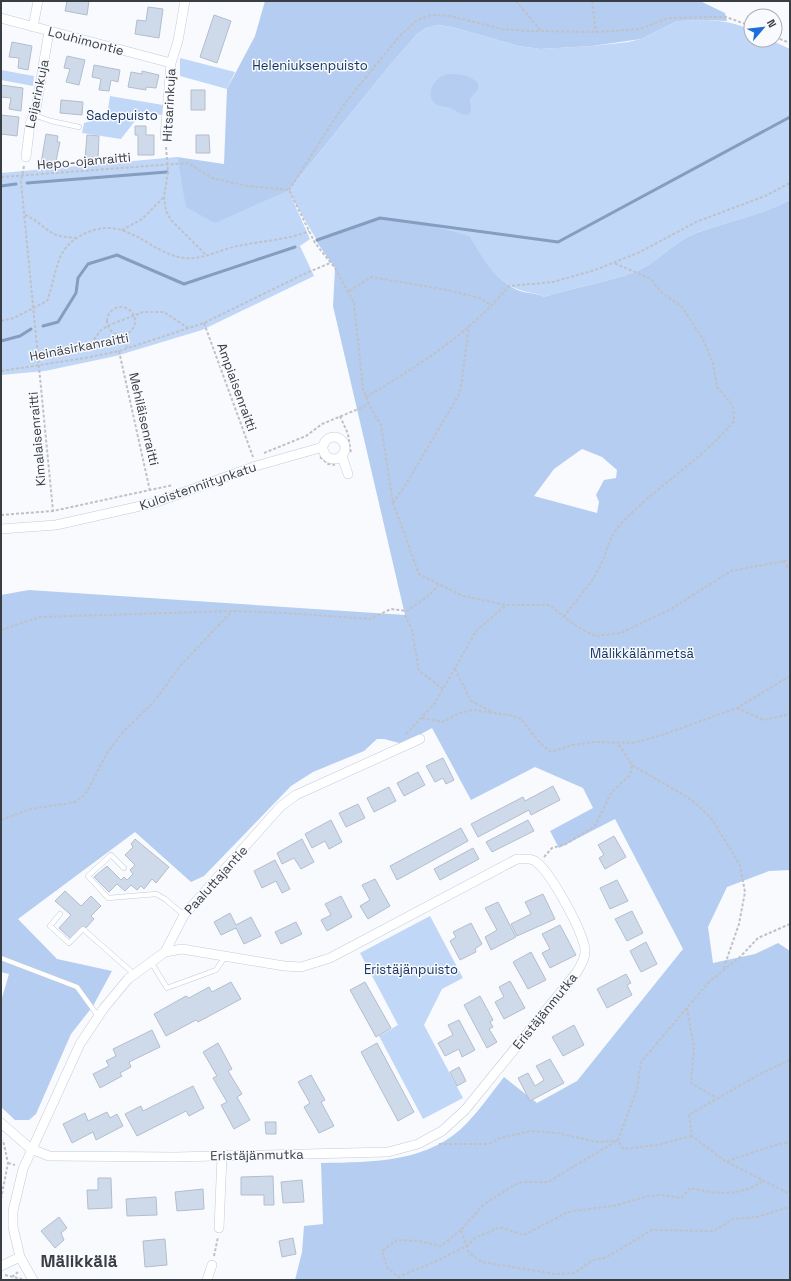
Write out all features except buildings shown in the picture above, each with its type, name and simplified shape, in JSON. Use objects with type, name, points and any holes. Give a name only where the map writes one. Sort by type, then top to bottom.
[{"type":"street","points":[[33,27],[38,1]]},
{"type":"street","name":"Hitsarinkuja","points":[[166,137],[171,63],[178,41],[185,1]]},
{"type":"street","name":"Louhimontie","points":[[1,18],[171,63]]},
{"type":"street","name":"Leijarinkuja","points":[[26,157],[30,124],[34,115],[50,31]]},
{"type":"street","points":[[342,456],[336,459],[329,458],[324,453],[323,447],[327,439],[338,438],[345,446],[342,456],[348,474]]},
{"type":"street","name":"Kuloistenniitynkatu","points":[[1,528],[56,525],[154,503],[256,466],[323,447]]},
{"type":"street","name":"Paaluttajantie","points":[[33,1280],[20,1258],[13,1227],[13,1211],[23,1169],[80,1044],[98,1016],[134,974],[165,952],[184,915],[281,806],[291,798],[420,739]]},
{"type":"street","points":[[165,952],[182,949],[301,968],[330,958],[517,859],[534,860],[538,864]]},
{"type":"street","name":"Eristäjänmutka","points":[[31,1150],[49,1156],[222,1156],[388,1152],[418,1144],[442,1131],[465,1110],[583,963],[585,951],[582,934],[547,871],[538,864]]},
{"type":"street","points":[[1,1123],[31,1150]]},
{"type":"street","points":[[220,1228],[222,1156]]},
{"type":"street","points":[[1,1266],[20,1258]]},
{"type":"street","points":[[207,1280],[212,1265]]},
{"type":"lane","points":[[34,115],[51,121],[79,127]]},
{"type":"lane","points":[[124,868],[111,855],[88,876],[108,898],[156,894],[165,899],[184,915]]},
{"type":"lane","points":[[60,914],[50,926],[69,943],[83,929],[134,974]]},
{"type":"lane","points":[[151,962],[167,988],[216,970],[226,957]]},
{"type":"lane","points":[[1,958],[77,987],[98,1016]]},
{"type":"path","points":[[516,1],[542,32]]},
{"type":"path","points":[[592,1],[596,32]]},
{"type":"path","points":[[743,23],[726,17],[668,18],[640,30],[542,32],[502,30],[450,16],[432,16],[416,21],[400,36],[343,106],[289,190],[315,243],[349,291],[354,303],[364,389],[369,404],[381,425],[392,504],[419,574],[463,596],[506,605],[550,605],[573,624],[595,636],[621,632],[671,608],[731,571],[790,560]]},
{"type":"path","name":"Hitsarinkuja","points":[[164,197],[168,163],[166,137]]},
{"type":"path","name":"Hepo-ojanraitti","points":[[1,178],[168,163],[188,163],[212,178],[248,186],[289,190]]},
{"type":"path","name":"Kimalaisenraitti","points":[[22,175],[21,182],[24,215],[53,510]]},
{"type":"path","points":[[366,397],[405,374],[469,325],[491,306],[509,286],[554,282],[595,270],[640,252],[696,222],[765,196],[790,183]]},
{"type":"path","points":[[122,230],[142,219],[164,197]]},
{"type":"path","points":[[164,197],[166,211],[171,220],[206,255]]},
{"type":"path","points":[[24,215],[32,218],[59,236],[77,238]]},
{"type":"path","points":[[1,321],[14,318],[34,310],[47,301],[54,282],[59,259],[71,242],[86,232],[109,228],[122,230],[164,251],[185,258],[206,255],[237,246],[297,236],[309,231]]},
{"type":"path","points":[[564,617],[574,601],[587,588],[599,570],[618,527],[705,450],[734,421],[733,406],[717,387],[713,364],[703,339],[682,307],[661,292],[651,279],[614,262]]},
{"type":"path","name":"Heinäsirkanraitti","points":[[1,371],[119,351],[204,323],[304,274],[330,263]]},
{"type":"path","points":[[349,291],[371,277],[447,290],[480,298],[491,306]]},
{"type":"path","points":[[116,307],[125,307],[134,315],[135,323],[133,329],[123,335],[113,333],[107,326],[106,319],[108,313],[116,307]]},
{"type":"path","points":[[38,355],[75,351],[90,344],[100,331],[107,326],[134,315],[156,311],[164,312],[188,328]]},
{"type":"path","name":"Ampiaisenraitti","points":[[204,323],[253,457]]},
{"type":"path","points":[[392,504],[406,484],[460,393],[469,325]]},
{"type":"path","points":[[123,335],[127,348]]},
{"type":"path","name":"Mehiläisenraitti","points":[[119,351],[150,491]]},
{"type":"path","points":[[246,460],[306,436],[322,424],[369,404]]},
{"type":"path","points":[[1,515],[53,510],[178,484]]},
{"type":"path","points":[[783,561],[790,570]]},
{"type":"path","points":[[1,630],[40,617],[232,611],[370,619],[391,609],[407,611],[427,597],[439,585]]},
{"type":"path","points":[[406,735],[435,702],[476,631],[506,605]]},
{"type":"path","points":[[1,820],[30,809],[75,802],[82,797],[88,790],[107,753],[123,732],[153,703],[181,665],[232,611]]},
{"type":"path","points":[[405,615],[412,630],[419,671],[443,689]]},
{"type":"path","points":[[455,669],[471,701],[494,712]]},
{"type":"path","points":[[422,718],[443,722],[459,713],[473,710],[494,712],[521,719],[541,744],[551,752],[573,745],[593,742],[633,743],[662,735],[737,708],[790,676]]},
{"type":"path","points":[[737,708],[764,720],[790,714]]},
{"type":"path","points":[[617,742],[632,766],[692,800],[712,818],[740,865],[745,892],[739,924],[723,970]]},
{"type":"path","points":[[538,864],[552,848],[566,844],[595,826],[611,793],[630,775],[632,766]]},
{"type":"path","points":[[762,1181],[752,1188],[736,1193],[706,1192],[690,1188],[681,1198],[661,1195],[648,1196],[618,1205],[568,1212],[524,1235],[500,1227],[476,1238],[468,1245],[441,1260],[398,1277],[387,1267],[382,1251],[397,1240],[418,1241],[441,1246],[461,1230],[483,1205],[514,1185],[522,1182],[548,1182],[618,1140],[637,1089],[641,1062],[709,982],[740,957],[758,938],[790,924]]},
{"type":"path","points":[[687,1008],[694,1047],[691,1083],[717,1098]]},
{"type":"path","points":[[790,1060],[760,1074],[689,1115],[692,1136],[726,1161],[762,1181],[790,1194]]},
{"type":"path","points":[[418,1144],[489,1144],[500,1138],[532,1131],[557,1133],[598,1142],[618,1140]]},
{"type":"path","points":[[618,1140],[623,1149],[657,1145],[692,1136]]},
{"type":"path","points":[[1,1199],[8,1163],[8,1152],[3,1140]]},
{"type":"path","points":[[726,1161],[790,1142]]},
{"type":"path","points":[[461,1230],[468,1245],[469,1253],[482,1262],[555,1274],[575,1273],[593,1260],[605,1258],[652,1230],[714,1230],[733,1219],[757,1217],[790,1206]]},
{"type":"path","points":[[212,1265],[220,1228]]},
{"type":"path","points":[[4,1280],[5,1275],[23,1280]]},
{"type":"green space","name":"Heleniuksenpuisto","points":[[265,1],[700,1],[725,13],[727,21],[677,21],[641,39],[592,46],[540,49],[519,46],[452,27],[438,25],[426,28],[417,34],[390,65],[289,190],[215,223],[186,207],[177,157],[224,164],[227,89],[255,36]]},
{"type":"green space","points":[[707,20],[735,24],[743,27],[743,48],[783,48],[783,46],[790,49],[790,200],[768,210],[710,228],[690,236],[682,240],[653,262],[637,271],[614,279],[544,297],[517,289],[502,280],[489,267],[470,236],[380,218],[316,239],[291,196],[310,239],[300,246],[314,276],[202,330],[116,356],[45,371],[1,375],[1,173],[177,157],[181,178],[289,190],[390,65],[417,34],[426,28],[438,25],[452,27],[519,46],[540,49],[628,42],[641,39],[677,21]]},
{"type":"green space","points":[[180,58],[235,72],[227,89],[180,76]]},
{"type":"green space","points":[[1,70],[34,76],[33,86],[1,80]]},
{"type":"green space","points":[[457,74],[472,78],[478,83],[478,89],[470,99],[471,111],[468,115],[461,114],[451,108],[438,105],[432,100],[431,91],[433,86],[444,75]]},
{"type":"green space","name":"Sadepuisto","points":[[110,96],[163,105],[162,115],[142,112],[121,139],[82,133],[84,123],[107,116]]},
{"type":"green space","name":"Mälikkälänmetsä","points":[[790,200],[790,870],[769,871],[727,887],[708,927],[713,963],[755,954],[778,943],[790,951],[790,1280],[295,1280],[302,1252],[304,1226],[323,1224],[321,1163],[361,1162],[400,1158],[436,1146],[453,1135],[468,1122],[504,1077],[537,1103],[577,1081],[683,949],[615,819],[559,848],[550,831],[593,808],[583,788],[535,767],[471,800],[432,728],[403,744],[384,739],[377,739],[364,751],[313,772],[291,786],[204,876],[191,882],[135,832],[18,919],[57,959],[112,971],[93,1006],[71,1034],[36,1114],[29,1120],[15,1120],[1,1107],[1,1001],[9,974],[1,972],[1,595],[29,590],[405,615],[333,306],[335,268],[316,241],[380,218],[436,227],[470,236],[490,268],[503,281],[520,291],[537,294],[544,297],[614,279],[637,271],[653,262],[682,240],[690,236]],"holes":[[[582,449],[602,457],[617,470],[616,478],[604,480],[596,495],[599,502],[597,513],[534,496],[554,469]]]},
{"type":"green space","name":"Eristäjänpuisto","points":[[430,916],[463,978],[442,989],[424,1025],[463,1098],[423,1119],[379,1036],[398,1025],[360,953]]},
{"type":"waterway","points":[[317,240],[380,218],[558,242],[790,117]]},
{"type":"waterway","points":[[27,183],[167,172]]},
{"type":"waterway","points":[[1,186],[16,184]]},
{"type":"waterway","points":[[43,326],[58,322],[76,293],[78,278],[88,264],[117,255],[184,284],[295,247]]},
{"type":"waterway","points":[[1,341],[20,336],[31,329]]},
{"type":"district","name":"Mälikkälä","points":[[79,1261]]}]
